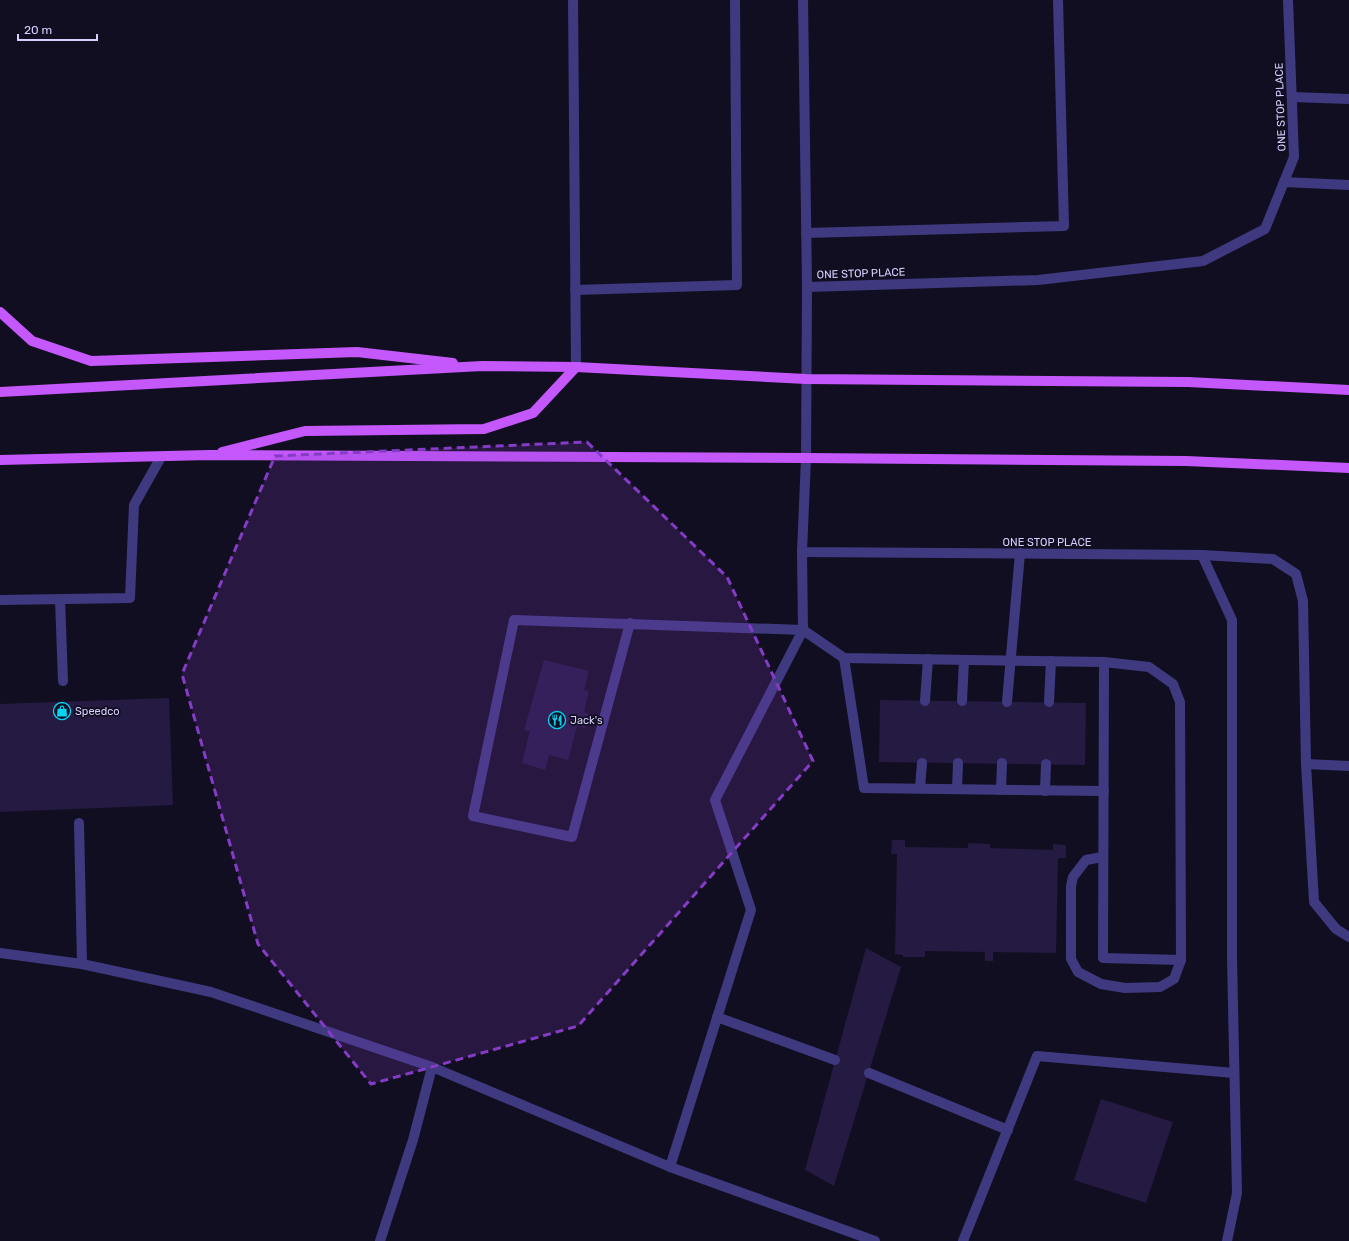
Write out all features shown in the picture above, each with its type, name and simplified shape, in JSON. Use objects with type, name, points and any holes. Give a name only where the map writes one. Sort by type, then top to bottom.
[{"type":"main road","points":[[0,312],[32,341],[90,361],[358,352],[482,366]]},
{"type":"main road","points":[[0,392],[482,366],[576,366],[806,379],[1188,382],[1349,390]]},
{"type":"main road","points":[[209,455],[305,431],[484,430],[533,413],[576,366]]},
{"type":"main road","points":[[0,460],[209,455],[806,458],[1186,461],[1349,468]]},
{"type":"street","points":[[573,0],[576,366]]},
{"type":"street","points":[[575,290],[737,285],[734,0]]},
{"type":"street","points":[[803,0],[807,287]]},
{"type":"street","points":[[806,233],[1064,226],[1058,0]]},
{"type":"street","name":"ONE STOP PLACE","points":[[1288,0],[1294,157],[1265,229],[1203,261],[1038,280],[807,287],[806,458],[802,552],[1202,555],[1273,559],[1296,574],[1303,601],[1306,764],[1314,902],[1336,929],[1349,937]]},
{"type":"street","points":[[1292,98],[1349,99]]},
{"type":"street","points":[[1284,182],[1349,185]]},
{"type":"street","points":[[0,600],[130,598],[134,505],[161,457]]},
{"type":"street","points":[[670,1167],[751,910],[715,800],[803,630],[802,552]]},
{"type":"street","points":[[1006,702],[1020,553]]},
{"type":"street","points":[[1202,555],[1232,620],[1232,958],[1238,1193],[1227,1241]]},
{"type":"street","points":[[60,599],[63,681]]},
{"type":"street","points":[[630,623],[572,837],[473,816],[514,620],[630,623],[803,630],[844,658],[1104,662],[1149,666],[1174,684],[1180,702],[1180,960],[1174,979],[1160,987],[1112,987],[1101,984],[1078,972],[1071,959],[1071,886],[1073,877],[1086,860],[1102,857]]},
{"type":"street","points":[[844,658],[864,788],[1104,791]]},
{"type":"street","points":[[925,701],[928,659]]},
{"type":"street","points":[[962,701],[964,660]]},
{"type":"street","points":[[1049,702],[1051,661]]},
{"type":"street","points":[[1104,662],[1104,791],[1102,857],[1103,958],[1180,960]]},
{"type":"street","points":[[920,788],[922,763]]},
{"type":"street","points":[[957,789],[958,763]]},
{"type":"street","points":[[1001,790],[1002,763]]},
{"type":"street","points":[[1045,791],[1046,764]]},
{"type":"street","points":[[1306,764],[1349,766]]},
{"type":"street","points":[[79,823],[82,964]]},
{"type":"street","points":[[0,953],[82,964],[211,992],[432,1067],[670,1167],[875,1241]]},
{"type":"street","points":[[717,1017],[835,1060]]},
{"type":"street","points":[[963,1241],[1037,1056],[1234,1073]]},
{"type":"street","points":[[380,1241],[413,1140],[432,1067]]},
{"type":"street","points":[[869,1073],[1008,1130]]},
{"type":"highlighted area","points":[[587,442],[727,577],[813,761],[578,1026],[371,1084],[258,944],[182,674],[275,456]]},
{"type":"building","name":"Jack's","points":[[544,660],[589,671],[584,690],[589,691],[584,712],[589,714],[585,728],[577,726],[568,760],[549,755],[545,770],[522,763],[530,731],[524,730]]},
{"type":"building","points":[[169,698],[173,805],[0,812],[0,704]]},
{"type":"building","points":[[880,700],[1086,703],[1085,765],[879,762]]},
{"type":"building","points":[[892,840],[905,840],[905,847],[968,848],[968,843],[990,844],[990,848],[1053,850],[1053,844],[1066,845],[1066,858],[1058,858],[1056,953],[993,952],[993,961],[985,961],[985,952],[925,951],[925,957],[903,957],[903,955],[895,954],[897,854],[891,854]]},
{"type":"building","points":[[866,948],[901,967],[834,1186],[805,1170]]},
{"type":"building","points":[[1101,1099],[1173,1122],[1146,1203],[1074,1180]]},
{"type":"place","name":"Speedco","points":[[62,711]]},
{"type":"place","name":"Jack's","points":[[557,720]]}]
